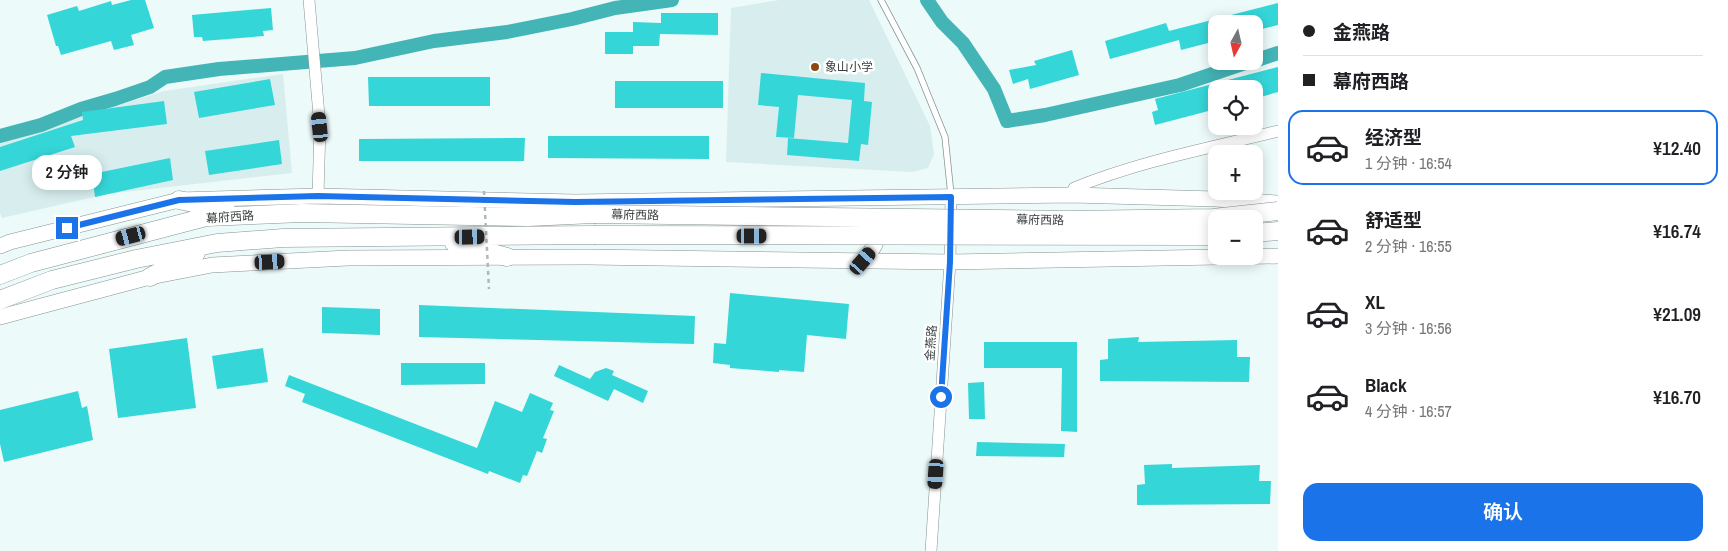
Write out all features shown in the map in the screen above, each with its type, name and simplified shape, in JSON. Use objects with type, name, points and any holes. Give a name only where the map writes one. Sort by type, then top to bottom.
[{"type":"highway","points":[[179,200],[251,215]]},
{"type":"highway","points":[[528,217],[570,201]]},
{"type":"highway","name":"幕府西路","points":[[0,275],[31,263],[206,217],[302,213],[528,217],[594,214],[1068,220],[1212,218],[1278,211]]},
{"type":"highway","points":[[1263,232],[1278,230]]},
{"type":"highway","name":"幕府西路","points":[[0,300],[52,280],[136,259],[217,243],[283,238],[594,235],[1208,236]]},
{"type":"highway","points":[[434,237],[507,257]]},
{"type":"highway","points":[[150,276],[217,243]]},
{"type":"main road","name":"幕府西路","points":[[0,246],[179,200],[318,196],[570,201],[1072,195],[1278,203]]},
{"type":"main road","points":[[859,198],[872,210],[878,226],[878,239],[874,248],[863,261]]},
{"type":"main road","points":[[951,225],[1084,225],[1127,213],[1150,198]]},
{"type":"main road","points":[[1034,225],[1023,236],[1023,250],[1035,260]]},
{"type":"main road","points":[[0,317],[150,276],[212,265],[348,258],[507,257],[950,262],[1278,256]]},
{"type":"street","points":[[308,0],[320,127],[318,196]]},
{"type":"street","points":[[1072,195],[1074,188],[1147,163],[1278,132]]},
{"type":"street","name":"金燕路","points":[[931,551],[950,262],[951,197]]},
{"type":"lane","points":[[881,0],[917,68],[945,137],[951,197]]},
{"type":"path","points":[[484,191],[489,289]]},
{"type":"shaded area","name":"象山小学","points":[[779,0],[869,0],[930,126],[934,154],[928,168],[912,172],[726,162],[731,8]]},
{"type":"shaded area","points":[[283,74],[292,173],[107,194],[2,218],[0,213],[0,142],[164,91]]},
{"type":"building","points":[[131,0],[145,0],[154,28],[131,35],[134,45],[114,50],[111,41],[61,55],[58,46],[56,46],[47,15],[77,6],[79,11],[111,1],[112,5]]},
{"type":"building","points":[[1278,3],[1278,25],[1263,29],[1263,15],[1231,15]]},
{"type":"building","points":[[271,8],[273,30],[263,31],[264,36],[203,41],[202,37],[194,37],[192,15]]},
{"type":"building","points":[[661,13],[718,13],[718,35],[660,34],[659,46],[633,46],[633,54],[605,54],[605,32],[633,32],[633,22],[661,23]]},
{"type":"building","points":[[1208,21],[1208,43],[1181,50],[1179,40],[1110,59],[1105,41],[1166,23],[1169,31]]},
{"type":"building","points":[[1072,50],[1079,75],[1030,89],[1028,79],[1013,84],[1009,70],[1036,65],[1034,61]]},
{"type":"building","points":[[1278,67],[1278,92],[1263,96],[1263,80],[1228,80]]},
{"type":"building","points":[[761,73],[865,83],[864,101],[872,102],[868,145],[861,144],[859,161],[787,155],[788,138],[848,143],[852,100],[798,95],[794,138],[776,137],[779,107],[758,105]]},
{"type":"building","points":[[368,77],[490,77],[490,106],[369,106]]},
{"type":"building","points":[[270,79],[275,105],[199,118],[194,92]]},
{"type":"building","points":[[615,81],[723,81],[723,108],[615,108]]},
{"type":"building","points":[[1208,85],[1208,111],[1155,125],[1152,112],[1158,110],[1155,99]]},
{"type":"building","points":[[164,101],[167,124],[71,136],[75,147],[0,171],[0,147],[83,120],[82,112]]},
{"type":"building","points":[[548,136],[709,136],[709,159],[548,158]]},
{"type":"building","points":[[525,138],[524,161],[359,161],[359,139]]},
{"type":"building","points":[[279,140],[282,164],[209,175],[205,151]]},
{"type":"building","points":[[170,158],[173,180],[95,197],[92,174]]},
{"type":"building","points":[[730,293],[849,304],[846,339],[807,335],[804,372],[730,368],[730,365],[713,363],[714,343],[726,344]]},
{"type":"building","points":[[419,305],[695,316],[694,344],[419,337]]},
{"type":"building","points":[[322,307],[380,309],[380,335],[322,333]]},
{"type":"building","points":[[1139,337],[1138,342],[1237,340],[1237,357],[1250,357],[1249,382],[1100,381],[1100,360],[1108,359],[1108,339]]},
{"type":"building","points":[[187,338],[196,408],[118,418],[109,349]]},
{"type":"building","points":[[984,342],[1077,342],[1077,432],[1061,431],[1062,368],[984,368]]},
{"type":"building","points":[[263,348],[268,382],[217,389],[212,356]]},
{"type":"building","points":[[401,363],[485,363],[485,384],[401,385]]},
{"type":"building","points":[[559,365],[590,379],[595,372],[606,368],[614,371],[612,375],[648,391],[643,403],[614,389],[608,401],[554,376]]},
{"type":"building","points":[[289,375],[477,448],[495,401],[522,412],[530,393],[553,403],[550,410],[554,411],[543,438],[547,439],[542,453],[537,451],[527,476],[523,475],[520,483],[489,471],[488,474],[302,402],[305,394],[285,386]]},
{"type":"building","points":[[984,382],[985,419],[969,419],[968,383]]},
{"type":"building","points":[[78,391],[82,408],[87,406],[93,440],[4,462],[0,444],[0,410]]},
{"type":"building","points":[[977,442],[1065,444],[1064,457],[976,456]]},
{"type":"building","points":[[1172,464],[1172,468],[1260,465],[1259,481],[1271,481],[1270,504],[1137,505],[1137,485],[1145,484],[1144,465]]},
{"type":"waterway","points":[[0,136],[41,125],[81,109],[150,87],[165,77],[219,69],[355,58],[434,41],[507,32],[615,8],[672,0]]},
{"type":"waterway","points":[[927,0],[942,22],[963,43],[994,89],[1007,121],[1045,115],[1180,85],[1224,70]]},
{"type":"waterway","points":[[1263,58],[1278,53]]},
{"type":"place","name":"象山小学","points":[[815,67]]},
{"type":"route","points":[[67,228],[179,200],[318,196],[575,202],[951,197],[950,262],[941,397]]}]
